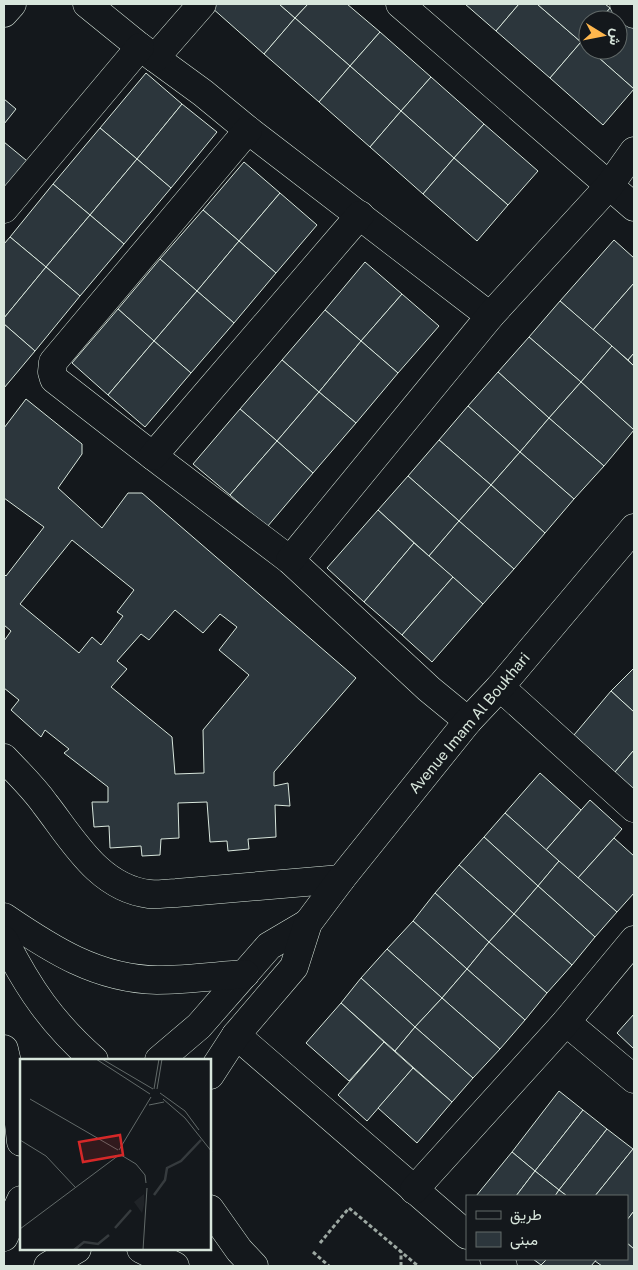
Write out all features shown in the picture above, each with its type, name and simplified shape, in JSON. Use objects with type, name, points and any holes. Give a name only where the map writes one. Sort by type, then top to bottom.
[{"type":"street","points":[[4,13],[12,4]]},
{"type":"street","points":[[87,4],[490,316]]},
{"type":"street","points":[[4,209],[147,52],[202,4]]},
{"type":"street","points":[[400,4],[634,207]]},
{"type":"street","points":[[624,4],[634,14]]},
{"type":"street","points":[[248,130],[54,362],[52,366],[54,379],[290,560],[429,689],[468,722]]},
{"type":"street","points":[[290,560],[490,316],[609,186],[634,152]]},
{"type":"street","points":[[153,456],[360,215]]},
{"type":"street","name":"Avenue Imam Al Boukhari","points":[[211,1073],[236,1035],[294,967],[308,923],[341,879],[468,722],[500,687],[634,528]]},
{"type":"street","points":[[500,687],[634,808]]},
{"type":"street","points":[[4,758],[32,788],[83,854],[101,874],[124,887],[150,894],[341,879]]},
{"type":"street","points":[[4,917],[56,952],[88,966],[121,975],[156,980],[245,974]]},
{"type":"street","name":"Avenue Imam Al Boukhari","points":[[160,1059],[199,1026],[270,946],[308,923]]},
{"type":"street","points":[[4,940],[20,973],[36,997],[53,1019],[93,1059]]},
{"type":"street","points":[[414,1190],[566,1022],[634,940]]},
{"type":"street","points":[[566,1022],[634,1079]]},
{"type":"street","points":[[236,1035],[466,1234]]},
{"type":"street","points":[[4,1049],[17,1106],[20,1133]]},
{"type":"street","points":[[4,1237],[20,1202]]},
{"type":"street","points":[[211,1210],[239,1250],[254,1266]]},
{"type":"street","points":[[48,1266],[75,1250]]},
{"type":"street","points":[[143,1250],[175,1266]]},
{"type":"path","points":[[320,1243],[348,1208],[418,1266]]},
{"type":"path","points":[[313,1252],[329,1266]]},
{"type":"path","points":[[401,1252],[401,1266]]},
{"type":"building","points":[[214,4],[279,4],[295,18],[264,54],[211,7]]},
{"type":"building","points":[[279,4],[308,4],[295,18]]},
{"type":"building","points":[[308,4],[347,4],[380,32],[350,66],[295,18]]},
{"type":"building","points":[[465,4],[519,4],[496,31]]},
{"type":"building","points":[[519,4],[537,4],[578,39],[578,45],[550,78],[496,31]]},
{"type":"building","points":[[537,4],[605,4],[610,8],[608,10],[578,10],[578,39]]},
{"type":"building","points":[[295,18],[350,66],[319,102],[264,54]]},
{"type":"building","points":[[628,24],[634,29],[634,89],[601,60],[628,60]]},
{"type":"building","points":[[380,32],[431,77],[401,111],[350,66]]},
{"type":"building","points":[[578,45],[578,60],[601,60],[634,89],[603,125],[550,78]]},
{"type":"building","points":[[350,66],[401,111],[370,147],[319,102]]},
{"type":"building","points":[[146,73],[182,104],[137,159],[100,128]]},
{"type":"building","points":[[431,77],[484,124],[454,158],[401,111]]},
{"type":"building","points":[[4,99],[16,109],[4,124]]},
{"type":"building","points":[[182,104],[217,132],[171,188],[137,159]]},
{"type":"building","points":[[401,111],[454,158],[423,194],[370,147]]},
{"type":"building","points":[[484,124],[538,171],[508,205],[454,158]]},
{"type":"building","points":[[100,128],[137,159],[90,215],[53,184]]},
{"type":"building","points":[[4,142],[32,165],[4,199]]},
{"type":"building","points":[[454,158],[508,205],[477,241],[423,194]]},
{"type":"building","points":[[137,159],[171,188],[124,244],[90,215]]},
{"type":"building","points":[[244,162],[280,193],[239,241],[203,210]]},
{"type":"building","points":[[53,184],[90,215],[46,267],[10,237]]},
{"type":"building","points":[[280,193],[317,225],[276,273],[239,241]]},
{"type":"building","points":[[203,210],[239,241],[197,291],[160,259]]},
{"type":"building","points":[[90,215],[124,244],[80,296],[46,267]]},
{"type":"building","points":[[10,237],[46,267],[4,318],[4,244]]},
{"type":"building","points":[[614,240],[634,258],[634,283],[593,330],[560,301]]},
{"type":"building","points":[[239,241],[276,273],[234,323],[197,291]]},
{"type":"building","points":[[160,259],[197,291],[154,341],[118,309]]},
{"type":"building","points":[[365,262],[402,294],[361,341],[325,310]]},
{"type":"building","points":[[46,267],[80,296],[35,351],[4,324],[4,318]]},
{"type":"building","points":[[634,283],[634,353],[628,360],[593,330]]},
{"type":"building","points":[[197,291],[234,323],[191,373],[154,341]]},
{"type":"building","points":[[402,294],[439,326],[398,373],[361,341]]},
{"type":"building","points":[[560,301],[612,346],[581,382],[529,337]]},
{"type":"building","points":[[118,309],[154,341],[108,395],[72,363]]},
{"type":"building","points":[[325,310],[361,341],[319,392],[282,360]]},
{"type":"building","points":[[4,324],[35,351],[4,388]]},
{"type":"building","points":[[529,337],[581,382],[549,418],[498,372]]},
{"type":"building","points":[[154,341],[191,373],[145,427],[108,395]]},
{"type":"building","points":[[361,341],[398,373],[356,423],[319,392]]},
{"type":"building","points":[[612,346],[634,366],[634,430],[581,382]]},
{"type":"building","points":[[634,353],[634,366],[628,360]]},
{"type":"building","points":[[282,360],[319,392],[277,441],[240,409]]},
{"type":"building","points":[[498,372],[549,418],[520,452],[468,406]]},
{"type":"building","points":[[581,382],[634,430],[604,466],[549,418]]},
{"type":"building","points":[[319,392],[356,423],[313,473],[277,441]]},
{"type":"building","points":[[26,399],[82,444],[82,454],[58,488],[102,528],[128,493],[142,493],[356,678],[274,772],[274,786],[288,783],[290,806],[275,805],[276,837],[248,839],[249,849],[228,851],[227,841],[210,842],[207,802],[178,803],[179,838],[161,839],[160,855],[142,856],[141,846],[110,848],[109,826],[94,827],[92,802],[108,802],[108,787],[64,753],[69,749],[45,730],[41,737],[11,710],[19,700],[4,688],[4,641],[11,631],[4,625],[4,574],[6,576],[44,527],[4,498],[4,428]],"holes":[[[72,540],[134,590],[117,612],[123,616],[101,645],[92,637],[79,653],[20,604]],[[175,610],[203,633],[220,614],[237,627],[219,650],[249,675],[203,730],[204,773],[175,774],[172,737],[111,687],[127,669],[117,661],[141,634],[149,640]]]},
{"type":"building","points":[[468,406],[520,452],[491,485],[439,440]]},
{"type":"building","points":[[240,409],[277,441],[230,495],[193,464]]},
{"type":"building","points":[[549,418],[604,466],[574,499],[520,452]]},
{"type":"building","points":[[439,440],[491,485],[459,521],[408,476]]},
{"type":"building","points":[[277,441],[313,473],[267,527],[230,495]]},
{"type":"building","points":[[520,452],[574,499],[545,533],[491,485]]},
{"type":"building","points":[[408,476],[459,521],[429,556],[378,510]]},
{"type":"building","points":[[491,485],[545,533],[514,569],[459,521]]},
{"type":"building","points":[[378,510],[414,543],[364,602],[327,568]]},
{"type":"building","points":[[459,521],[514,569],[483,604],[429,556]]},
{"type":"building","points":[[414,543],[453,577],[402,635],[364,602]]},
{"type":"building","points":[[453,577],[483,604],[432,662],[402,635]]},
{"type":"building","points":[[634,668],[634,712],[611,691]]},
{"type":"building","points":[[611,691],[634,712],[634,750],[615,772],[574,735]]},
{"type":"building","points":[[634,750],[634,801],[609,779]]},
{"type":"building","points":[[540,773],[581,810],[546,850],[505,813]]},
{"type":"building","points":[[590,800],[622,829],[578,878],[546,850]]},
{"type":"building","points":[[505,813],[559,861],[538,886],[484,837]]},
{"type":"building","points":[[484,837],[538,886],[514,914],[459,865]]},
{"type":"building","points":[[614,838],[634,856],[634,893],[617,912],[578,878]]},
{"type":"building","points":[[559,861],[617,912],[595,937],[538,886]]},
{"type":"building","points":[[459,865],[514,914],[489,942],[435,893]]},
{"type":"building","points":[[538,886],[595,937],[572,965],[514,914]]},
{"type":"building","points":[[435,893],[489,942],[467,969],[413,921]]},
{"type":"building","points":[[514,914],[572,965],[547,993],[489,942]]},
{"type":"building","points":[[413,921],[467,969],[442,998],[387,949]]},
{"type":"building","points":[[489,942],[547,993],[525,1020],[467,969]]},
{"type":"building","points":[[387,949],[442,998],[415,1027],[361,978]]},
{"type":"building","points":[[467,969],[525,1020],[500,1049],[442,998]]},
{"type":"building","points":[[361,978],[415,1027],[395,1051],[341,1003]]},
{"type":"building","points":[[442,998],[500,1049],[473,1078],[415,1027]]},
{"type":"building","points":[[341,1003],[384,1042],[349,1081],[306,1043]]},
{"type":"building","points":[[634,1014],[634,1049],[617,1033]]},
{"type":"building","points":[[415,1027],[473,1078],[452,1102],[395,1051]]},
{"type":"building","points":[[384,1042],[413,1068],[367,1121],[338,1095]]},
{"type":"building","points":[[413,1068],[452,1102],[417,1143],[378,1108]]},
{"type":"building","points":[[559,1091],[583,1110],[535,1171],[512,1152]]},
{"type":"building","points":[[583,1110],[607,1129],[559,1190],[535,1171]]},
{"type":"building","points":[[607,1129],[633,1149],[596,1195],[566,1195],[559,1190]]},
{"type":"building","points":[[633,1149],[634,1211],[628,1219],[628,1195],[596,1195]]},
{"type":"building","points":[[512,1152],[535,1171],[517,1195],[477,1195]]},
{"type":"building","points":[[535,1171],[559,1190],[556,1195],[517,1195]]},
{"type":"building","points":[[559,1190],[566,1195],[556,1195]]},
{"type":"building","points":[[634,1211],[634,1249],[628,1244],[628,1219]]},
{"type":"building","points":[[628,1244],[634,1249],[634,1266],[602,1266],[595,1261],[628,1260]]},
{"type":"building","points":[[534,1260],[546,1260],[541,1265]]},
{"type":"building","points":[[546,1260],[596,1260],[591,1266],[541,1265]]}]
